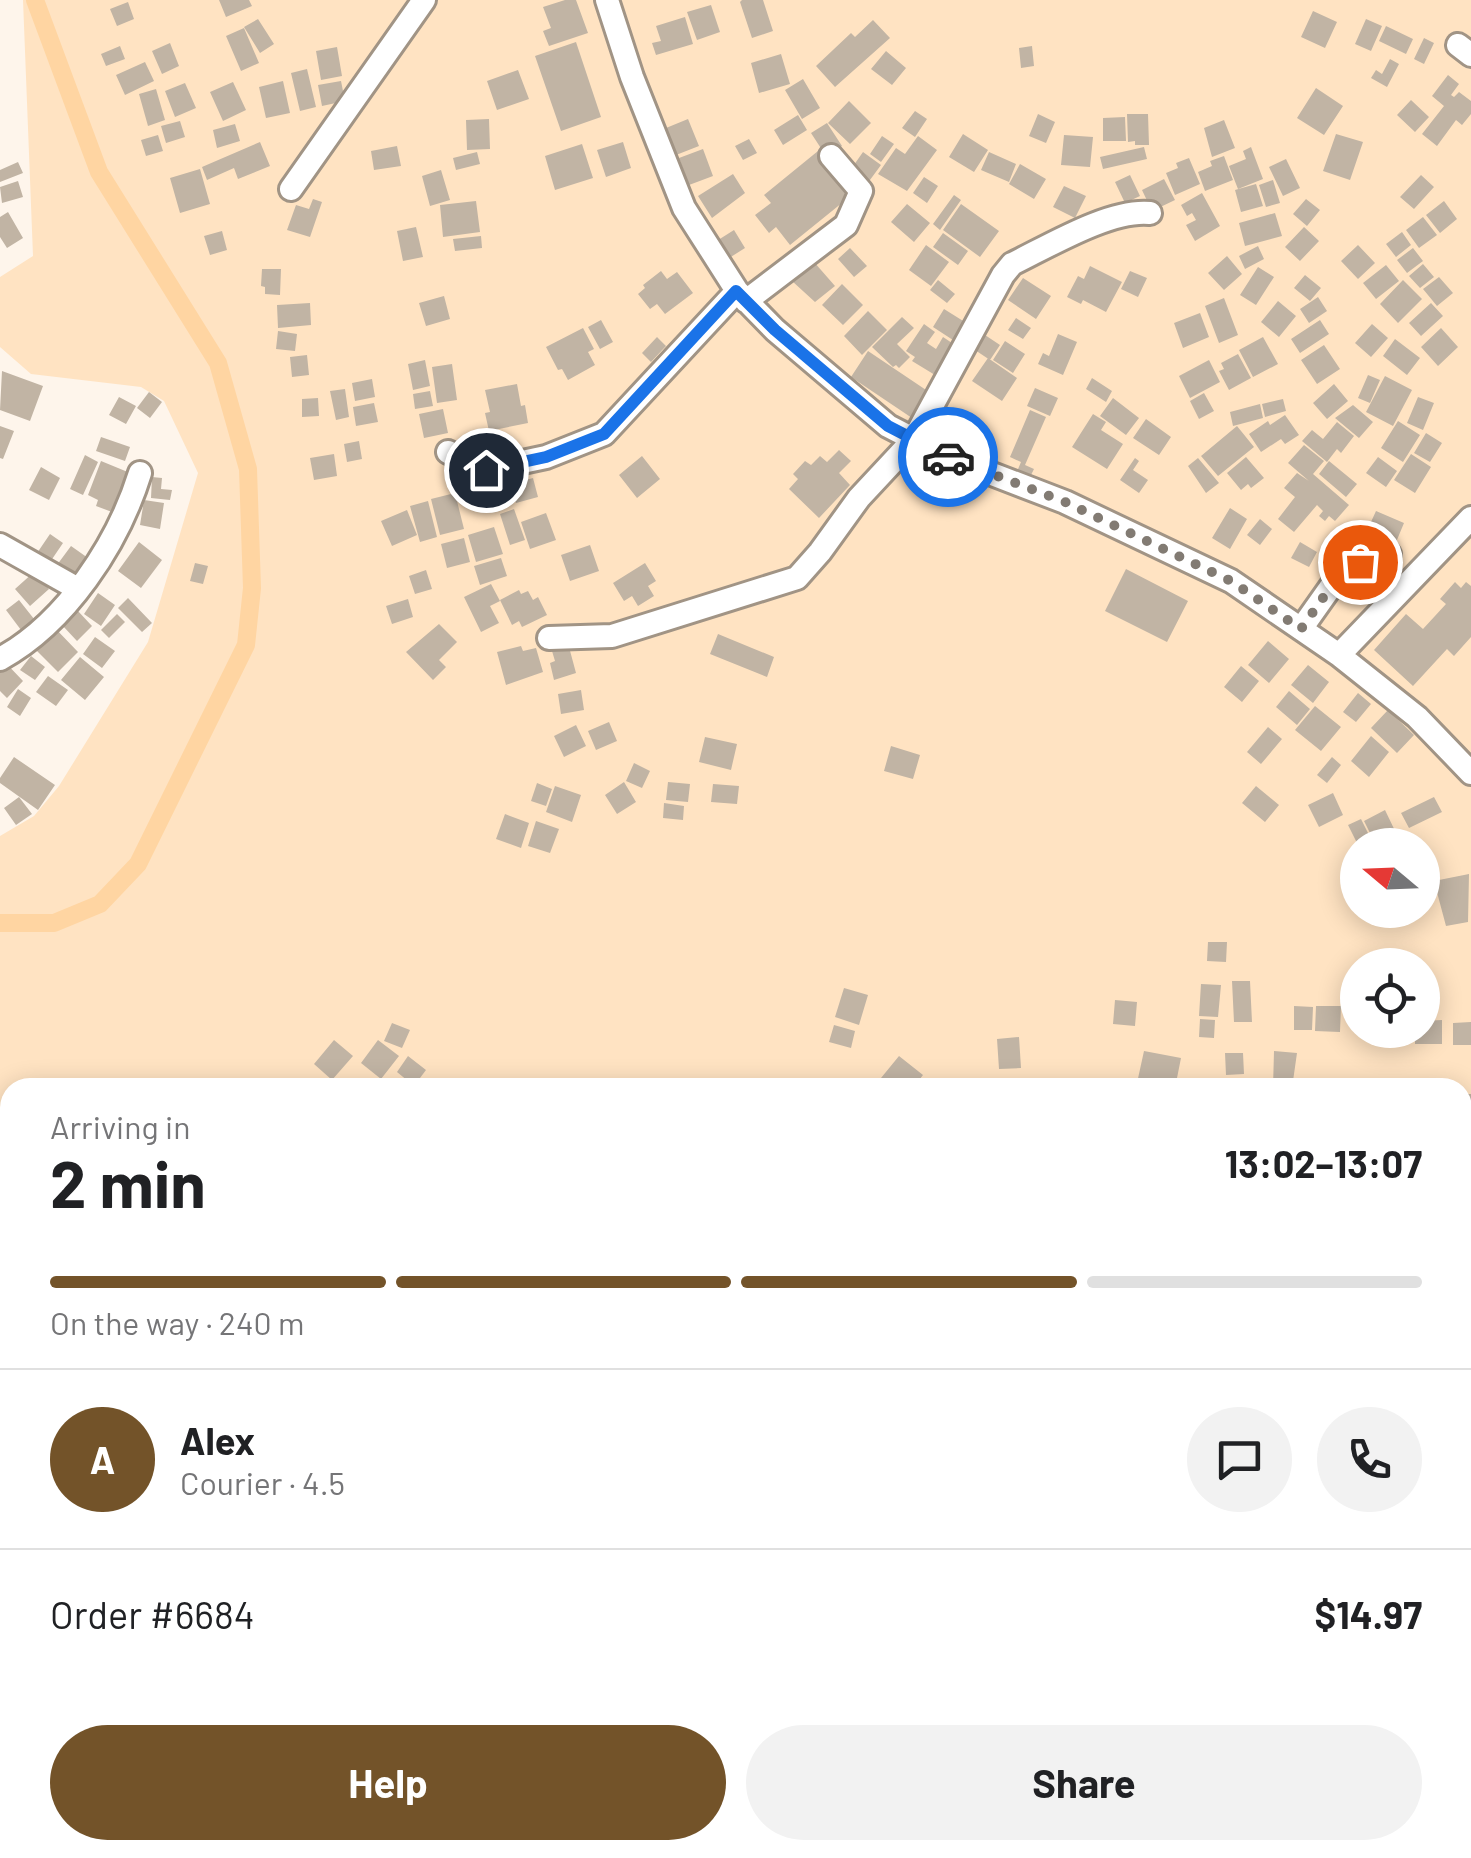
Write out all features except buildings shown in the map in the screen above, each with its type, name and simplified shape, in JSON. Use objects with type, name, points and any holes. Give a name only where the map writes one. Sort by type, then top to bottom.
[{"type":"street","points":[[291,190],[424,0]]},
{"type":"street","points":[[607,0],[632,78],[684,208],[742,296],[775,330],[888,426],[948,457],[1065,502],[1231,581],[1338,655],[1418,717],[1471,772]]},
{"type":"street","points":[[448,452],[486,470],[546,457],[604,434],[742,296],[846,225],[861,192],[830,156]]},
{"type":"street","points":[[549,638],[612,636],[798,578],[859,498],[914,439],[1012,264],[1114,218],[1134,212],[1150,213]]},
{"type":"street","points":[[0,659],[27,645],[103,558],[130,508],[140,473]]},
{"type":"street","points":[[1338,655],[1471,518]]},
{"type":"street","points":[[0,545],[78,588]]},
{"type":"street","points":[[1301,629],[1342,571],[1389,554]]},
{"type":"shaded area","points":[[23,0],[1471,0],[1471,1078],[0,1078],[0,836],[34,816],[59,786],[148,642],[198,473],[164,401],[141,387],[31,374],[0,347],[0,277],[33,256]]},
{"type":"waterway","points":[[0,923],[54,923],[100,904],[138,864],[246,645],[252,588],[248,469],[218,363],[99,172],[35,0]]},
{"type":"way so far","points":[[948,457],[1065,502],[1231,581],[1301,629],[1342,571],[1360,562]]},
{"type":"route","points":[[486,470],[546,457],[604,434],[736,291],[775,330],[888,426],[948,457]]}]
